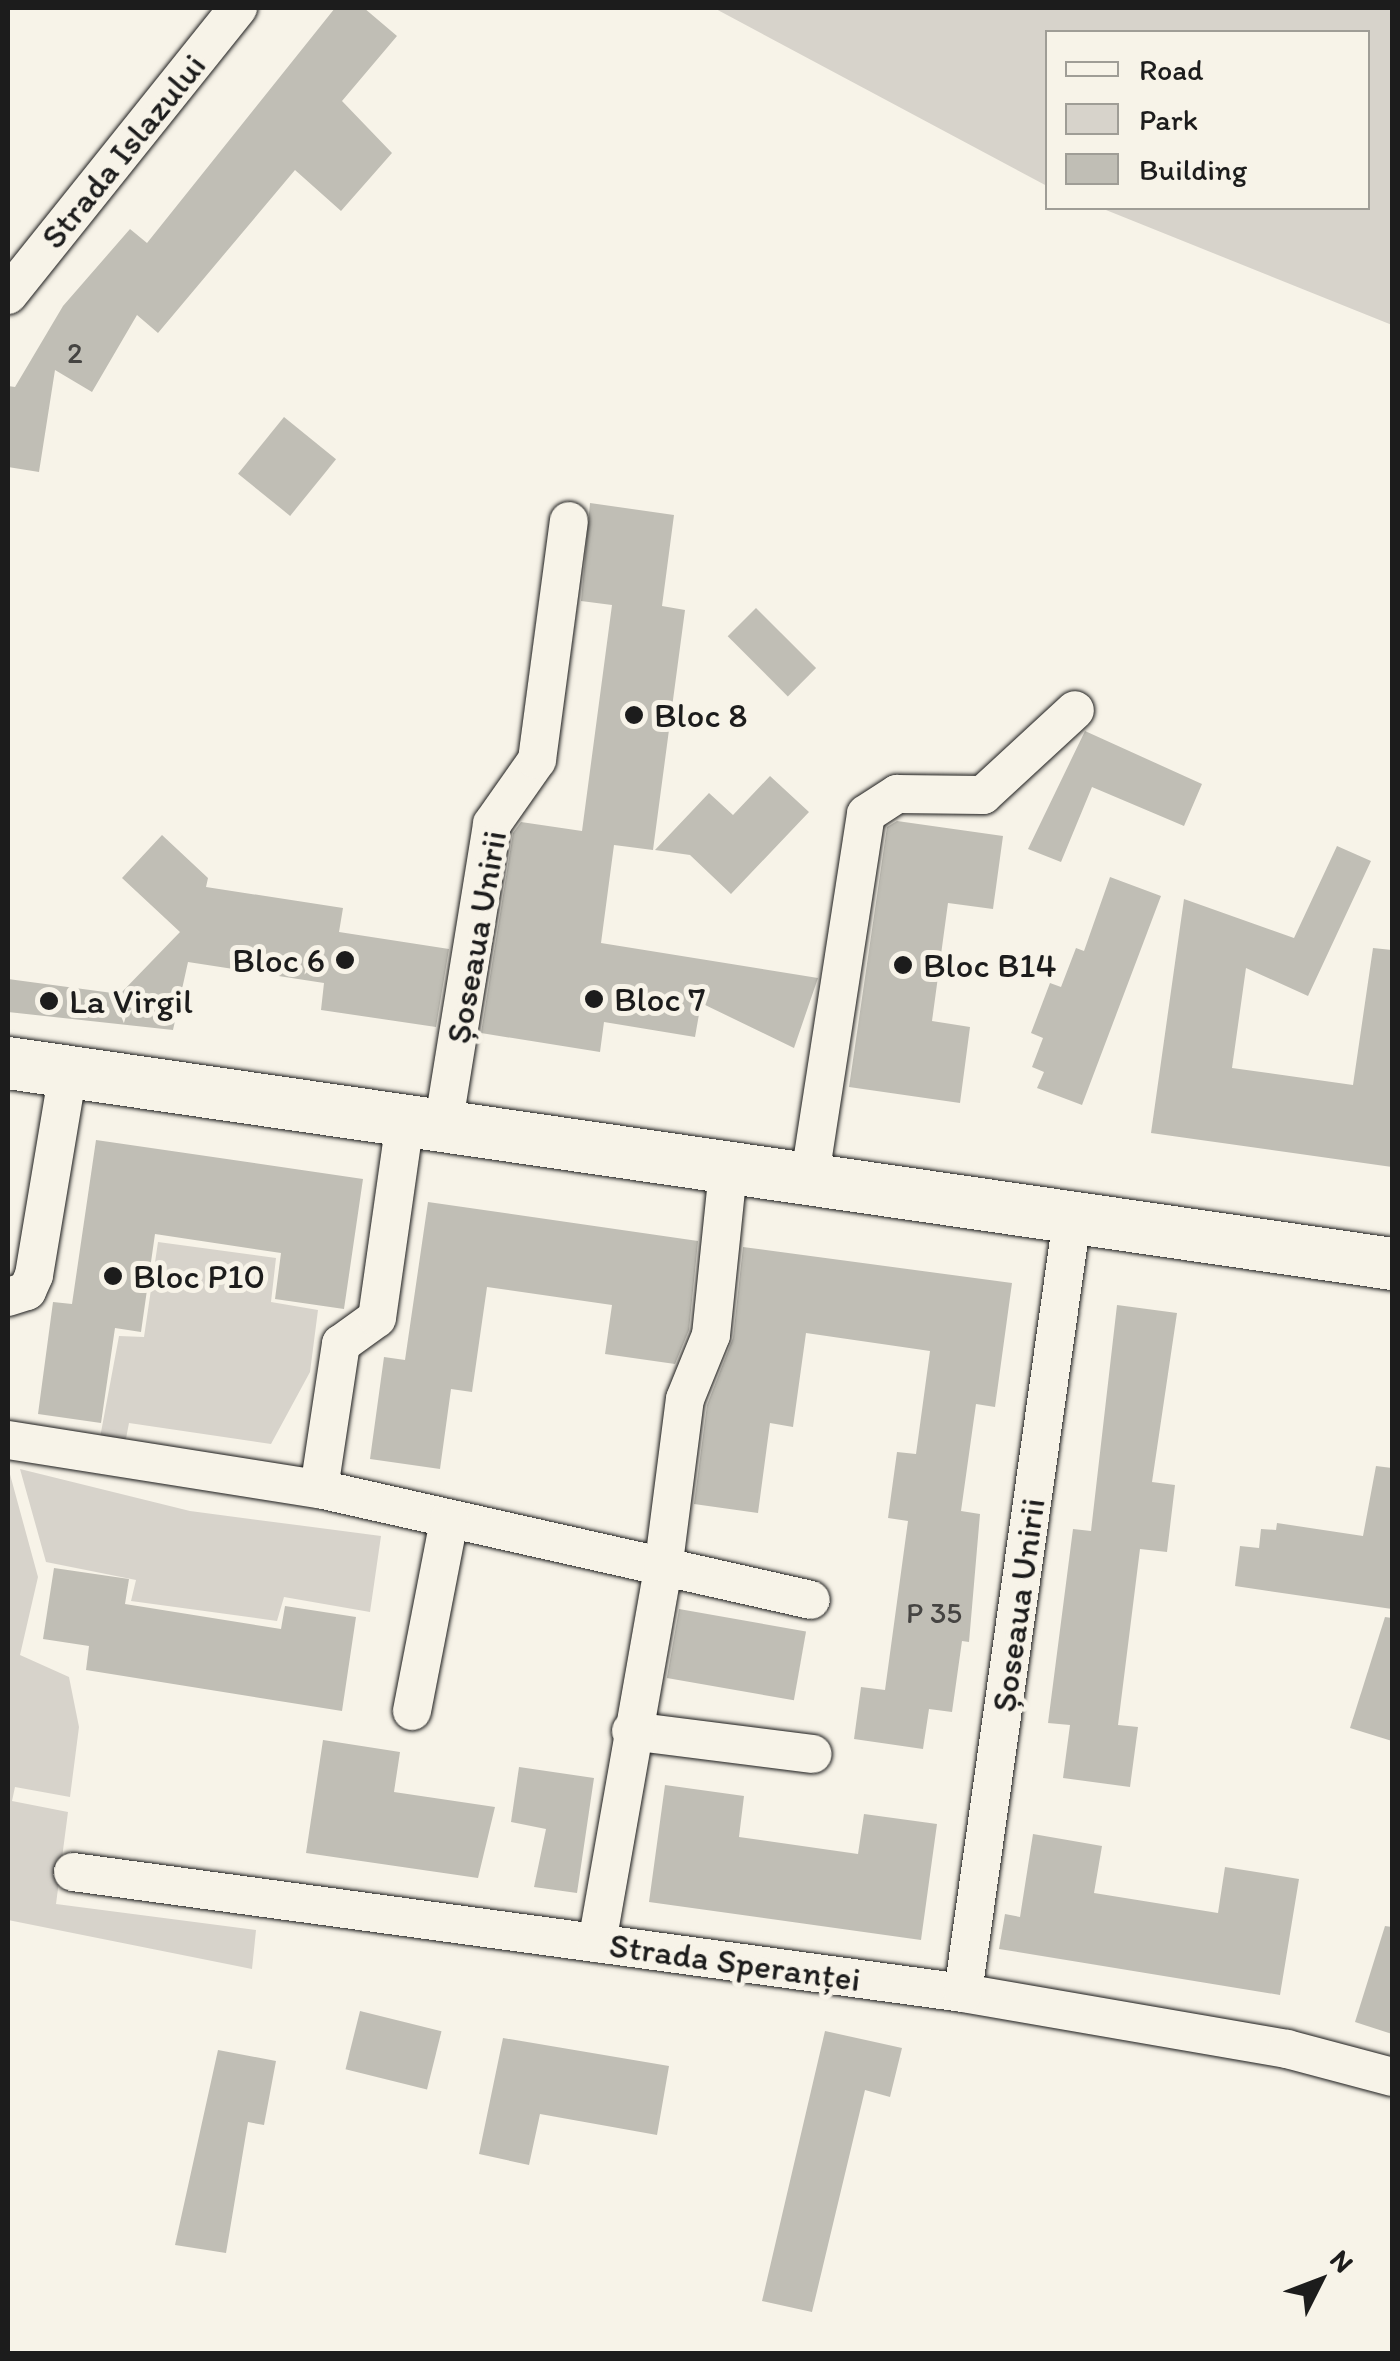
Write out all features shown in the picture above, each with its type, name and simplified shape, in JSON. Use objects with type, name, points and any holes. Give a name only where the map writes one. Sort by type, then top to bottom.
[{"type":"main road","points":[[8,1063],[728,1171],[1392,1264]]},
{"type":"street","name":"Strada Islazului","points":[[8,294],[238,8]]},
{"type":"street","name":"Șoseaua Unirii","points":[[319,1489],[341,1344],[378,1318],[492,824],[537,760],[569,521]]},
{"type":"street","points":[[809,1182],[866,814],[897,794],[983,796],[1075,710]]},
{"type":"street","points":[[8,1297],[27,1291],[34,1276],[68,1072]]},
{"type":"street","points":[[596,1943],[631,1731],[663,1570],[684,1399],[711,1335],[728,1171]]},
{"type":"street","name":"Șoseaua Unirii","points":[[964,1993],[1072,1218]]},
{"type":"street","points":[[8,1440],[319,1489],[663,1570],[811,1600]]},
{"type":"street","points":[[412,1711],[449,1520]]},
{"type":"street","points":[[631,1731],[813,1754]]},
{"type":"street","name":"Strada Speranței","points":[[73,1872],[964,1993],[1286,2049],[1392,2077]]},
{"type":"green space","points":[[714,8],[1392,8],[1392,325],[1106,210],[1370,210],[1370,30],[1045,30],[1045,185]]},
{"type":"green space","points":[[158,1242],[276,1258],[271,1302],[318,1310],[310,1372],[271,1444],[129,1423],[123,1454],[99,1443],[119,1336],[144,1337]]},
{"type":"green space","points":[[8,1467],[38,1577],[20,1655],[69,1677],[79,1727],[70,1797],[15,1787],[12,1801],[68,1812],[56,1904],[256,1930],[252,1969],[8,1920]]},
{"type":"green space","points":[[20,1469],[190,1511],[381,1536],[370,1612],[284,1597],[277,1621],[131,1601],[136,1580],[46,1562]]},
{"type":"building","points":[[335,8],[364,8],[397,36],[342,101],[392,153],[341,211],[295,170],[158,333],[137,315],[92,392],[55,370],[39,472],[8,467],[8,386],[15,387],[63,306],[130,229],[147,243]]},
{"type":"building","points":[[284,417],[336,459],[290,516],[238,474]]},
{"type":"building","points":[[590,503],[674,515],[662,606],[685,610],[653,850],[614,845],[601,943],[818,978],[794,1048],[701,1003],[695,1037],[604,1022],[600,1052],[481,1033],[513,833],[521,822],[582,831],[612,605],[581,601]]},
{"type":"building","points":[[756,608],[816,668],[788,696],[728,636]]},
{"type":"building","points":[[1085,731],[1202,784],[1184,826],[1092,787],[1061,862],[1028,849]]},
{"type":"building","points":[[770,776],[809,812],[731,894],[690,855],[655,850],[709,793],[733,815]]},
{"type":"building","name":"Bloc B14","points":[[897,821],[1003,836],[993,909],[948,903],[932,1021],[970,1027],[960,1103],[849,1087],[887,827]]},
{"type":"building","points":[[162,835],[208,878],[206,887],[343,908],[339,932],[449,949],[436,1027],[321,1010],[324,983],[188,962],[173,1030],[8,1012],[8,979],[120,994],[180,932],[122,878]]},
{"type":"building","points":[[1337,846],[1371,861],[1308,996],[1246,968],[1232,1068],[1353,1085],[1373,948],[1392,950],[1392,1167],[1151,1133],[1184,899],[1294,938]]},
{"type":"building","points":[[1110,877],[1161,896],[1082,1105],[1037,1088],[1044,1072],[1032,1067],[1043,1038],[1031,1033],[1050,983],[1061,987],[1076,948],[1084,951]]},
{"type":"building","name":"Bloc P10","points":[[96,1140],[363,1179],[344,1309],[275,1299],[281,1253],[155,1234],[141,1332],[115,1328],[101,1423],[38,1414],[53,1302],[72,1304]]},
{"type":"building","points":[[428,1202],[698,1241],[689,1330],[675,1364],[605,1354],[612,1305],[487,1287],[472,1392],[451,1389],[440,1469],[370,1459],[384,1357],[405,1360]]},
{"type":"building","points":[[743,1247],[1012,1283],[995,1407],[976,1404],[961,1511],[980,1514],[969,1642],[962,1641],[952,1712],[929,1709],[923,1749],[854,1739],[861,1687],[885,1690],[908,1521],[888,1518],[897,1452],[916,1454],[930,1351],[806,1333],[793,1427],[770,1423],[758,1513],[694,1504],[707,1405],[733,1338]]},
{"type":"building","points":[[1117,1305],[1177,1313],[1152,1482],[1175,1485],[1167,1552],[1140,1549],[1118,1725],[1138,1727],[1130,1787],[1063,1778],[1070,1725],[1048,1723],[1073,1529],[1091,1531]]},
{"type":"building","points":[[1376,1466],[1392,1468],[1392,1609],[1235,1586],[1240,1546],[1259,1548],[1261,1529],[1276,1530],[1277,1523],[1363,1536]]},
{"type":"building","points":[[54,1568],[129,1579],[125,1604],[281,1629],[285,1606],[356,1617],[342,1711],[86,1670],[89,1646],[43,1639]]},
{"type":"building","points":[[679,1609],[806,1631],[794,1700],[667,1678]]},
{"type":"building","points":[[1385,1617],[1392,1618],[1392,1741],[1350,1728]]},
{"type":"building","points":[[323,1740],[400,1752],[394,1792],[495,1807],[478,1878],[306,1853]]},
{"type":"building","points":[[519,1767],[594,1778],[577,1893],[534,1887],[546,1829],[511,1822]]},
{"type":"building","points":[[665,1785],[744,1796],[739,1837],[858,1854],[864,1814],[937,1824],[921,1940],[649,1902]]},
{"type":"building","points":[[1033,1834],[1102,1846],[1094,1893],[1218,1913],[1225,1867],[1299,1879],[1280,1995],[999,1949],[1005,1914],[1020,1917]]},
{"type":"building","points":[[1385,1926],[1392,1927],[1392,2034],[1355,2022]]},
{"type":"building","points":[[360,2011],[442,2031],[427,2090],[345,2069]]},
{"type":"building","points":[[825,2031],[902,2048],[890,2097],[865,2090],[812,2312],[762,2301]]},
{"type":"building","points":[[503,2038],[669,2066],[657,2135],[540,2114],[529,2165],[479,2154]]},
{"type":"building","points":[[218,2050],[276,2061],[264,2125],[248,2122],[226,2253],[175,2245]]},
{"type":"place","name":"Bloc 8","points":[[634,715]]},
{"type":"place","name":"Bloc 6","points":[[345,960]]},
{"type":"place","name":"Bloc B14","points":[[903,965]]},
{"type":"place","name":"Bloc 7","points":[[594,999]]},
{"type":"place","name":"La Virgil","points":[[49,1001]]},
{"type":"place","name":"Bloc P10","points":[[113,1276]]}]
